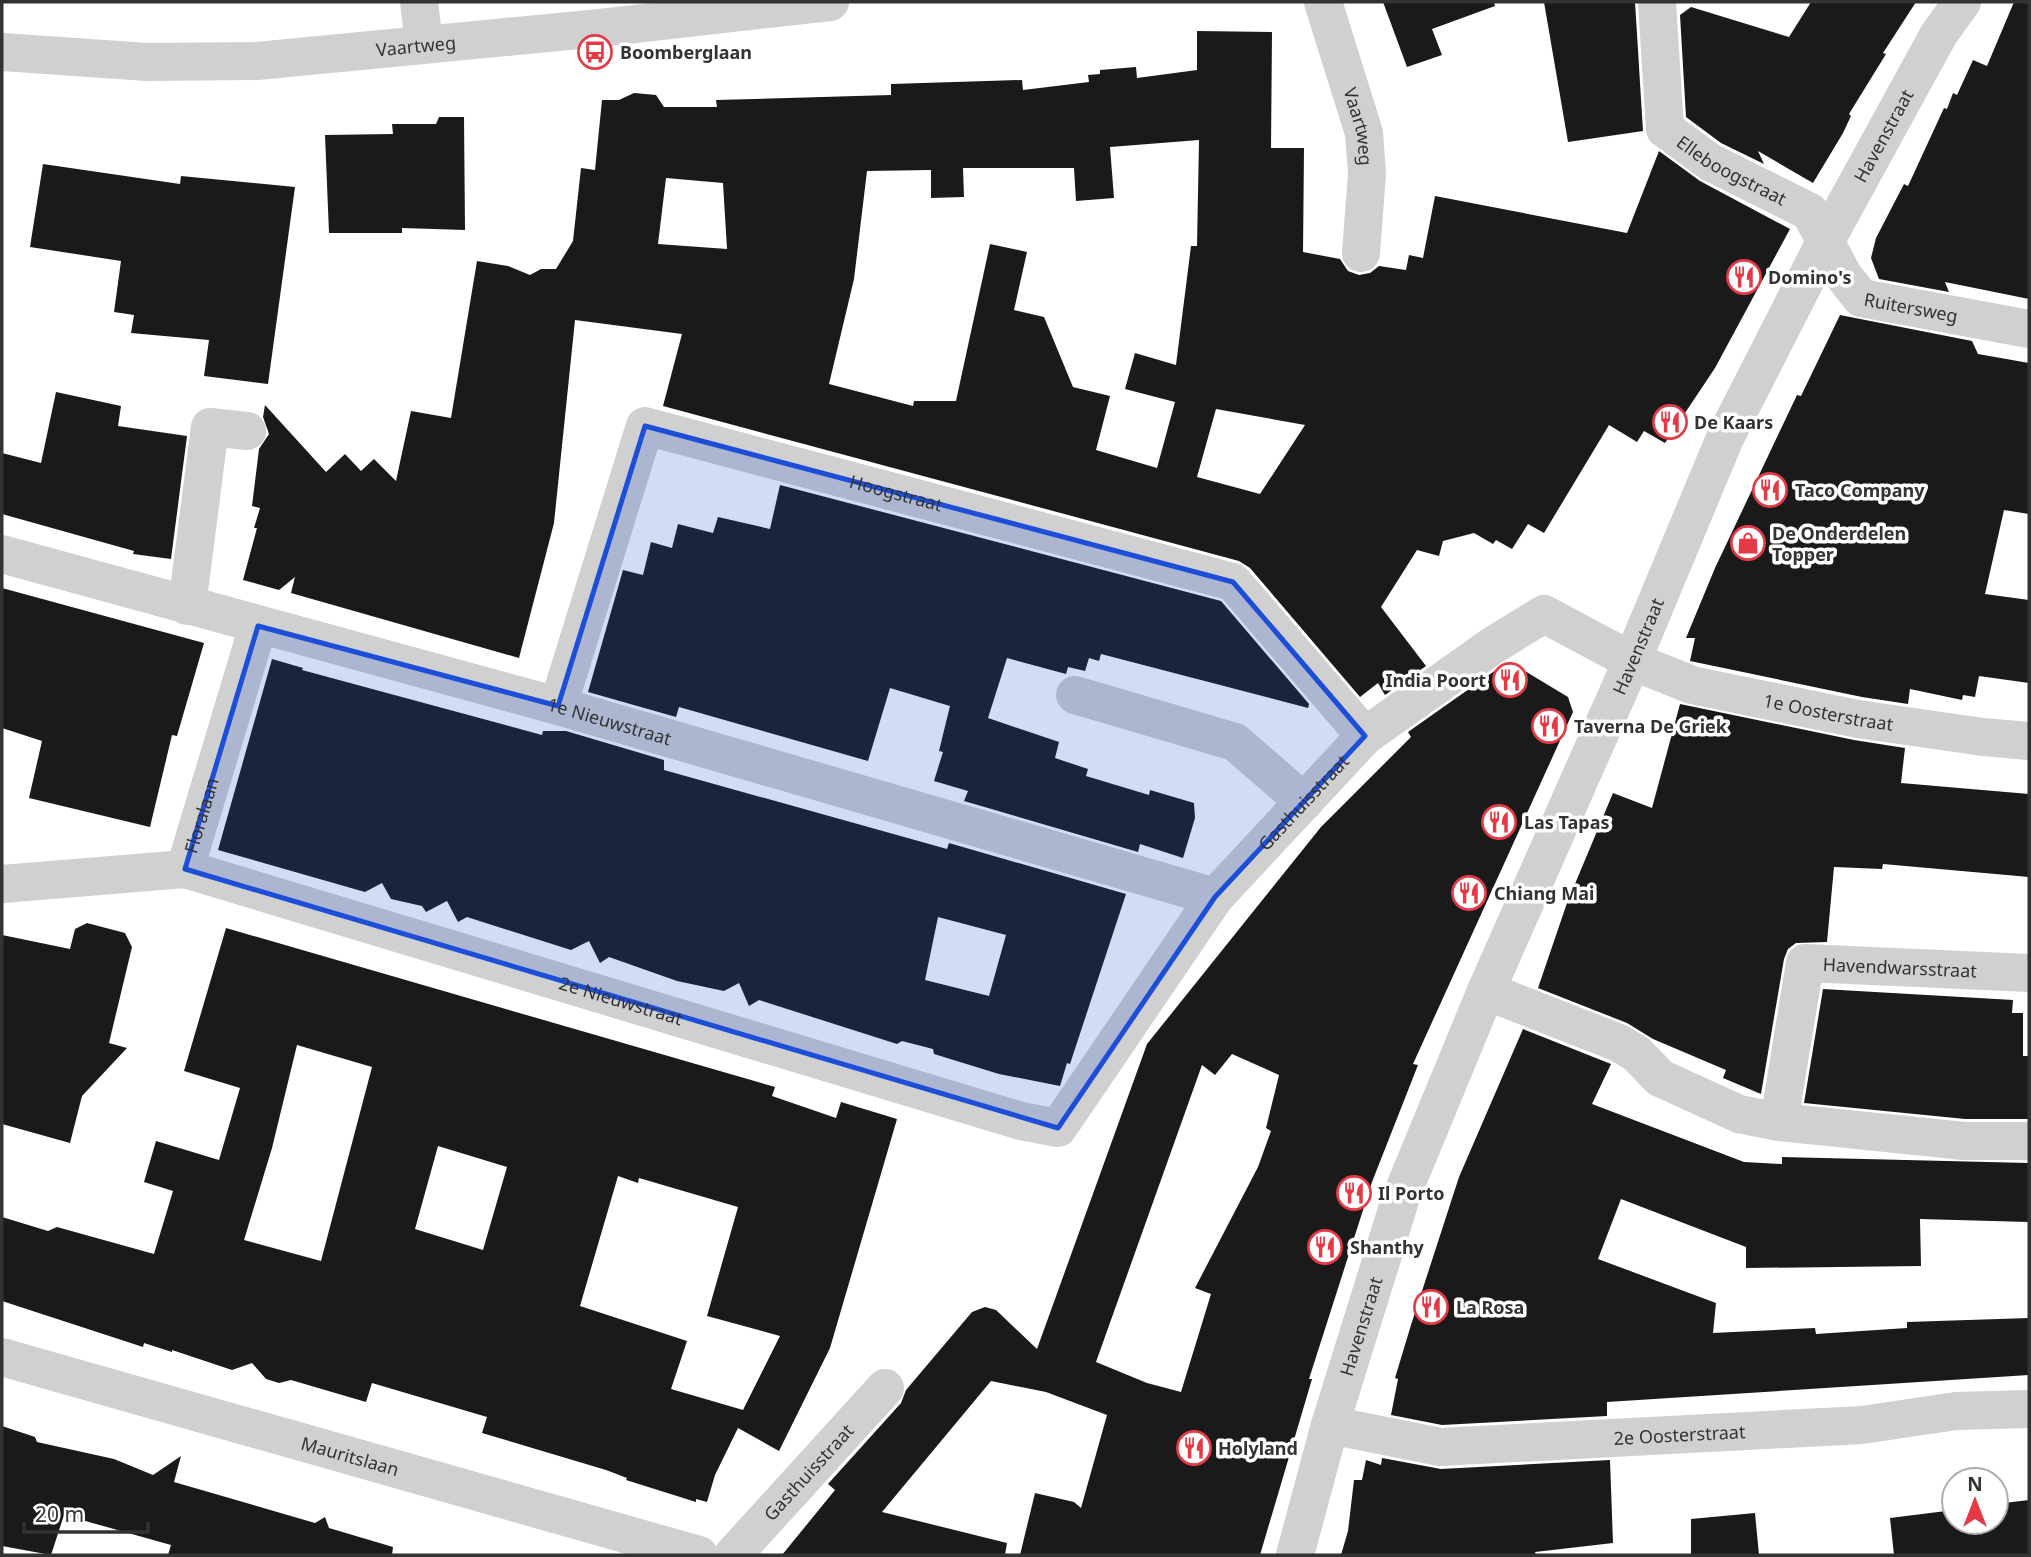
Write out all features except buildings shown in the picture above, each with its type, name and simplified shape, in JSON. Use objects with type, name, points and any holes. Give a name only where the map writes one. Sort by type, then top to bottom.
[{"type":"street","points":[[419,2],[424,44]]},
{"type":"street","name":"Vaartweg","points":[[2,52],[98,60],[257,61],[830,2]]},
{"type":"street","name":"Vaartweg","points":[[1323,2],[1364,133],[1367,174],[1361,253]]},
{"type":"street","name":"Elleboogstraat","points":[[1657,2],[1665,129],[1710,162],[1810,212],[1820,229]]},
{"type":"street","name":"Havenstraat","points":[[1295,1555],[1330,1425],[1401,1197],[1486,991],[1632,661],[1725,438],[1820,229],[1939,34],[1962,2]]},
{"type":"street","name":"Ruitersweg","points":[[1820,229],[1843,275],[1861,298],[2029,329]]},
{"type":"street","name":"Hoogstraat","points":[[558,706],[645,426],[1233,582],[1365,736]]},
{"type":"street","points":[[187,606],[210,427],[247,431]]},
{"type":"street","name":"1e Nieuwstraat","points":[[2,554],[558,706],[1215,897]]},
{"type":"street","name":"Gasthuisstraat","points":[[1058,1128],[1215,897],[1365,736],[1544,614],[1632,661]]},
{"type":"street","name":"Floralaan","points":[[2,884],[185,869],[258,626]]},
{"type":"street","name":"1e Oosterstraat","points":[[1632,661],[1692,685],[1858,719],[2029,741]]},
{"type":"street","points":[[1075,695],[1235,742],[1304,802]]},
{"type":"street","name":"2e Nieuwstraat","points":[[185,869],[1021,1121],[1058,1128]]},
{"type":"street","name":"Havendwarsstraat","points":[[1779,1122],[1805,963],[2029,973]]},
{"type":"street","points":[[1486,991],[1619,1043],[1637,1054],[1660,1079],[1739,1114],[1779,1122],[1964,1142],[2029,1141]]},
{"type":"street","name":"Mauritslaan","points":[[2,1357],[699,1555]]},
{"type":"street","name":"Gasthuisstraat","points":[[733,1555],[885,1388]]},
{"type":"street","name":"2e Oosterstraat","points":[[1330,1425],[1440,1447],[1862,1425],[1956,1411],[2029,1409]]},
{"type":"highlighted area","points":[[645,426],[1233,582],[1365,736],[1215,897],[1058,1128],[185,869],[258,626],[558,706]]},
{"type":"place","name":"Boomberglaan","points":[[595,52]]},
{"type":"place","name":"Domino's","points":[[1744,277]]},
{"type":"place","name":"De Kaars","points":[[1670,422]]},
{"type":"place","name":"Taco Company","points":[[1770,490]]},
{"type":"place","name":"De Onderdelen Topper","points":[[1748,543]]},
{"type":"place","name":"India Poort","points":[[1510,680]]},
{"type":"place","name":"Taverna De Griek","points":[[1549,726]]},
{"type":"place","name":"Las Tapas","points":[[1499,822]]},
{"type":"place","name":"Chiang Mai","points":[[1469,893]]},
{"type":"place","name":"Il Porto","points":[[1354,1193]]},
{"type":"place","name":"Shanthy","points":[[1325,1247]]},
{"type":"place","name":"La Rosa","points":[[1431,1307]]},
{"type":"place","name":"Holyland","points":[[1194,1448]]}]
